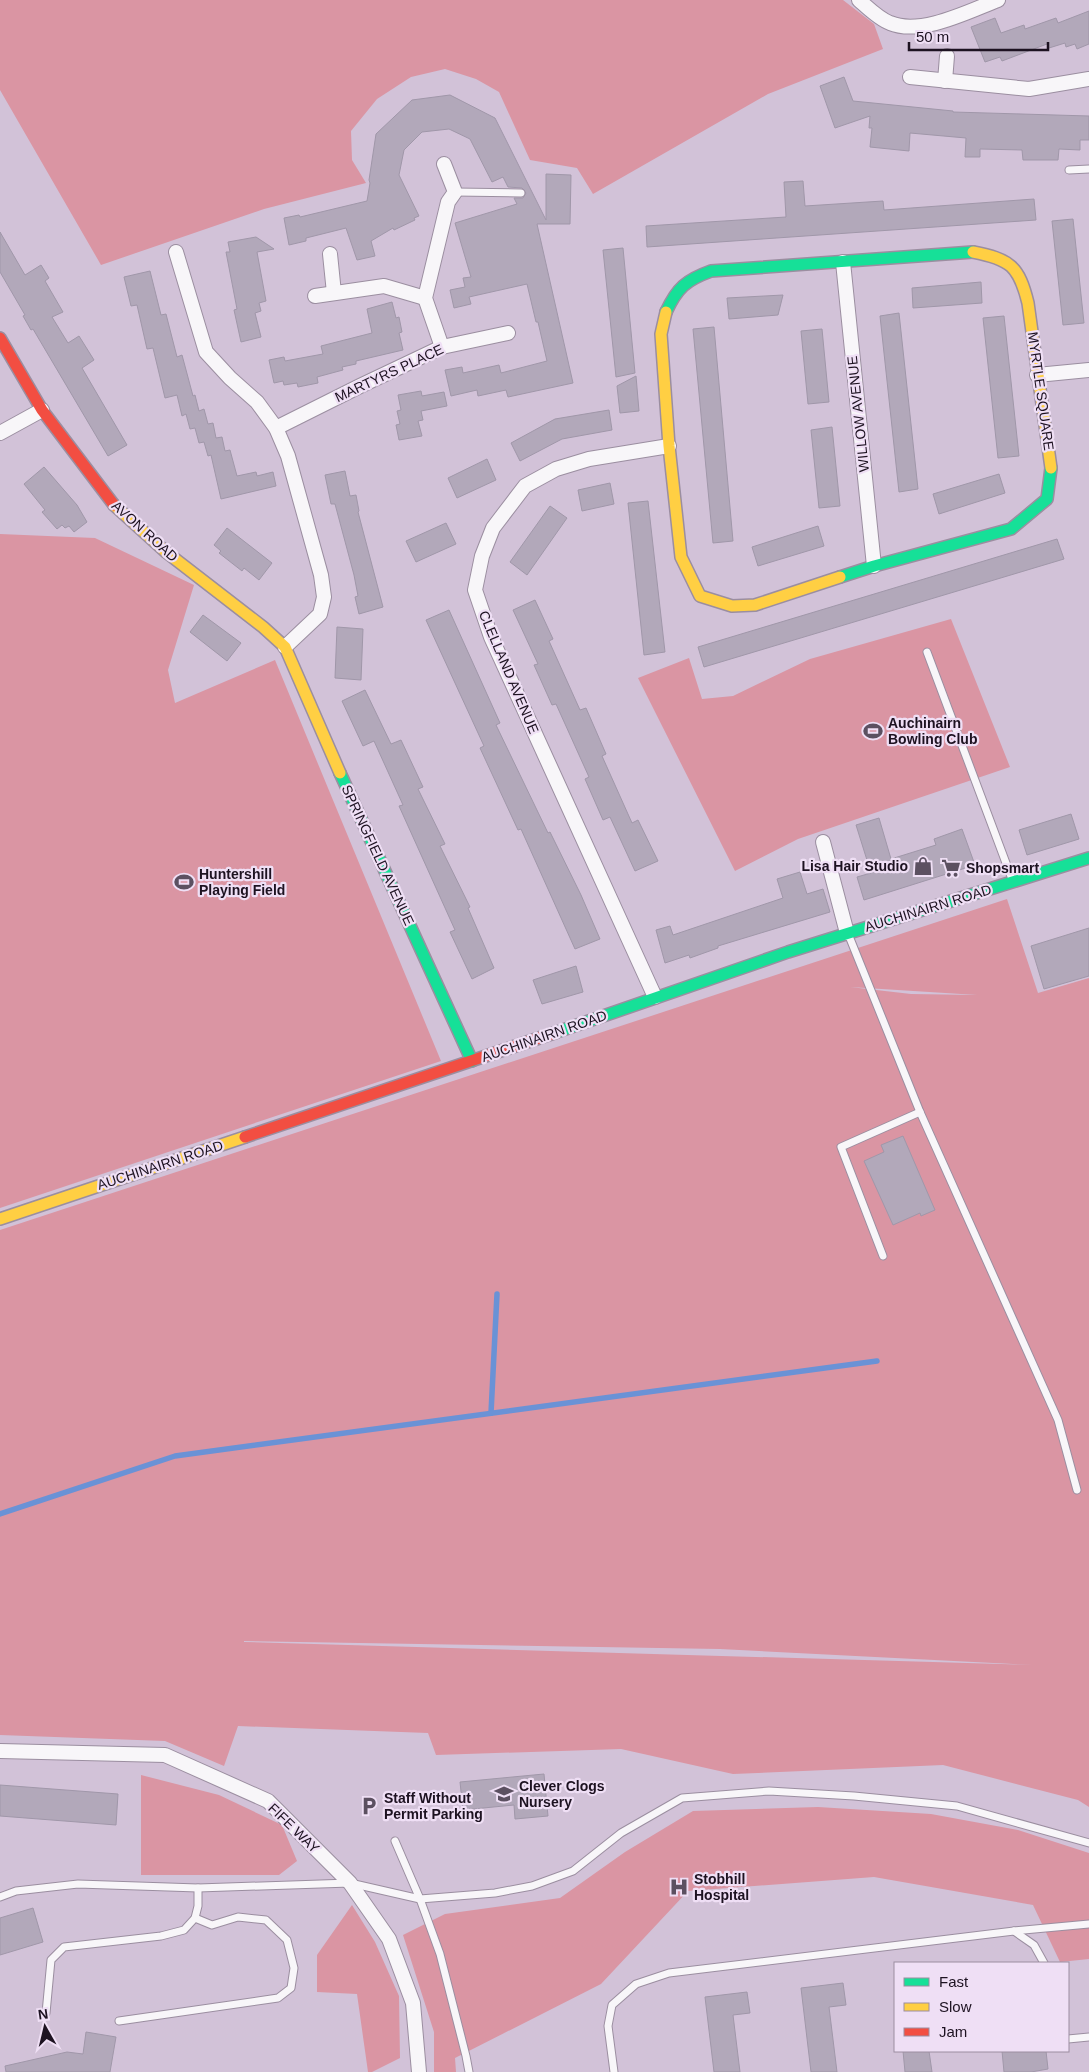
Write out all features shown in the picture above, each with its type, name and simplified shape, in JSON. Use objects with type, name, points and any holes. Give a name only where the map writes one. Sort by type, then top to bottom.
[{"type":"street","points":[[859,0],[890,23],[908,28],[945,20],[998,0]]},
{"type":"street","points":[[945,81],[947,56]]},
{"type":"street","points":[[910,78],[1029,89],[1089,79]]},
{"type":"street","points":[[442,348],[425,298],[448,202],[455,192],[444,164]]},
{"type":"street","points":[[176,252],[206,352],[230,378],[257,402],[276,428],[288,456],[321,575],[324,597],[320,614],[286,647]]},
{"type":"street","name":"MYRTLE SQUARE","points":[[973,252],[997,256],[1015,267],[1023,280],[1028,303],[1037,375],[1052,463],[1047,499],[1011,529],[874,566],[755,605],[732,606],[700,596],[681,557],[669,446],[661,334],[666,311],[676,292],[691,278],[711,271],[842,262],[973,252]]},
{"type":"street","points":[[330,254],[334,293]]},
{"type":"street","name":"WILLOW AVENUE","points":[[842,262],[874,566]]},
{"type":"street","points":[[315,296],[384,286],[425,298]]},
{"type":"street","name":"MARTYRS PLACE","points":[[276,428],[442,348],[508,333]]},
{"type":"street","name":"AVON ROAD","points":[[0,338],[42,410],[114,505],[166,552],[286,647]]},
{"type":"street","points":[[1037,375],[1089,370]]},
{"type":"street","points":[[0,433],[42,410]]},
{"type":"street","name":"CLELLAND AVENUE","points":[[655,997],[491,637],[475,590],[482,556],[493,528],[525,486],[556,468],[589,460],[669,446]]},
{"type":"street","name":"SPRINGFIELD AVENUE","points":[[286,647],[304,693],[472,1061]]},
{"type":"street","points":[[823,842],[847,933]]},
{"type":"street","name":"AUCHINAIRN ROAD","points":[[0,1219],[847,933],[1089,858]]},
{"type":"street","name":"FIFE WAY","points":[[0,1751],[164,1755],[268,1801],[350,1883],[389,1939],[413,2003],[417,2069]]},
{"type":"lane","points":[[1069,170],[1089,169]]},
{"type":"lane","points":[[455,192],[521,193]]},
{"type":"lane","points":[[927,652],[1013,882]]},
{"type":"lane","points":[[847,933],[920,1112],[1058,1420],[1077,1490]]},
{"type":"lane","points":[[883,1256],[841,1147],[920,1112]]},
{"type":"lane","points":[[0,1897],[16,1891],[78,1884],[198,1888],[350,1883],[420,1899],[495,1893],[532,1886],[573,1871],[620,1833],[682,1798],[769,1792],[854,1796],[958,1806],[1089,1843]]},
{"type":"lane","points":[[395,1841],[420,1899],[440,1954],[469,2072]]},
{"type":"lane","points":[[46,2013],[51,1960],[64,1947],[161,1936],[184,1930],[195,1918],[198,1906],[198,1888]]},
{"type":"lane","points":[[119,2021],[278,1998],[291,1988],[294,1968],[287,1940],[266,1920],[238,1917],[212,1925],[195,1918]]},
{"type":"lane","points":[[614,2072],[608,2026],[612,2005],[636,1984],[670,1972],[1014,1931],[1089,1924]]},
{"type":"lane","points":[[1014,1931],[1034,1945],[1043,1962]]},
{"type":"lane","points":[[1069,2039],[1089,2037]]},
{"type":"shaded area","points":[[0,0],[843,0],[874,24],[883,49],[768,94],[593,194],[577,168],[530,160],[499,92],[476,79],[445,69],[411,77],[377,99],[351,131],[352,160],[366,183],[264,209],[101,265],[0,90]]},
{"type":"shaded area","name":"Huntershill Playing Field","points":[[0,534],[95,538],[194,585],[168,670],[175,703],[275,660],[441,1061],[0,1208]]},
{"type":"shaded area","name":"Auchinairn Bowling Club","points":[[951,619],[1010,767],[798,839],[735,871],[638,678],[689,658],[702,699],[733,696],[810,659]]},
{"type":"shaded area","points":[[1007,899],[1038,993],[1089,978],[1089,1807],[1078,1800],[943,1765],[733,1774],[621,1749],[436,1755],[428,1733],[238,1726],[224,1766],[165,1741],[0,1735],[0,1230]],"holes":[[[850,987],[977,995],[911,994]],[[244,1642],[720,1649],[1033,1665]]]},
{"type":"shaded area","points":[[141,1775],[219,1795],[282,1825],[297,1861],[279,1875],[141,1875]]},
{"type":"shaded area","points":[[818,1807],[931,1814],[1018,1830],[1089,1853],[1089,1959],[1060,1962],[1033,1905],[874,1877],[688,1891],[601,1984],[455,2058],[456,2072],[434,2072],[434,2032],[403,1935],[445,1914],[560,1898],[625,1852],[693,1811]]},
{"type":"shaded area","points":[[352,1905],[375,1942],[399,1996],[400,2058],[372,2072],[368,2072],[357,1994],[317,1992],[317,1955]]},
{"type":"building","points":[[1089,11],[1089,44],[1077,49],[1075,44],[1066,47],[1065,43],[1049,48],[1047,44],[1002,61],[1000,57],[985,62],[971,27],[995,18],[1001,33],[1024,25],[1025,29],[1056,18],[1058,23]]},
{"type":"building","points":[[844,77],[853,101],[953,112],[1089,116],[1089,140],[1080,140],[1080,150],[1059,149],[1058,160],[1023,160],[1022,150],[980,149],[980,157],[965,157],[966,138],[910,133],[909,151],[870,147],[872,128],[869,128],[870,116],[835,128],[820,86]]},
{"type":"building","points":[[450,95],[495,118],[546,220],[546,174],[571,175],[570,224],[537,224],[573,383],[508,397],[506,390],[478,396],[477,390],[451,396],[445,370],[462,367],[463,373],[499,365],[501,373],[547,361],[527,284],[469,297],[471,304],[454,308],[450,290],[465,287],[463,278],[471,277],[455,223],[517,204],[514,198],[523,198],[526,193],[522,188],[508,187],[503,177],[492,182],[470,139],[449,129],[422,132],[404,150],[399,175],[419,216],[414,218],[415,220],[394,230],[393,228],[371,241],[375,256],[357,260],[346,228],[306,238],[306,241],[289,245],[284,218],[299,215],[300,217],[367,201],[376,134],[412,100]]},
{"type":"building","points":[[803,181],[805,206],[883,201],[884,210],[1034,199],[1036,220],[647,247],[646,226],[786,217],[784,182]]},
{"type":"building","points":[[1073,219],[1084,323],[1063,325],[1052,221]]},
{"type":"building","points":[[0,232],[25,275],[41,265],[49,278],[45,281],[63,312],[52,317],[68,343],[79,336],[94,360],[82,368],[127,445],[108,456],[33,329],[31,330],[23,316],[25,315],[0,272]]},
{"type":"building","points":[[256,237],[274,249],[257,252],[266,301],[259,303],[261,311],[255,313],[261,337],[241,342],[234,310],[237,309],[226,252],[230,252],[228,242]]},
{"type":"building","points":[[623,248],[635,373],[616,377],[603,250]]},
{"type":"building","points":[[150,271],[161,315],[166,314],[177,357],[182,355],[199,411],[204,409],[208,424],[213,423],[216,438],[222,437],[225,451],[230,450],[237,476],[256,472],[257,476],[273,472],[276,486],[221,499],[211,455],[208,456],[204,442],[199,443],[195,428],[190,429],[186,414],[182,416],[177,395],[165,398],[153,348],[147,349],[137,305],[131,306],[124,277]]},
{"type":"building","points":[[981,282],[982,303],[913,308],[912,288]]},
{"type":"building","points":[[783,295],[778,315],[729,319],[727,298]]},
{"type":"building","points":[[392,302],[396,318],[399,317],[402,332],[399,333],[403,350],[356,361],[356,364],[342,367],[343,370],[317,377],[318,383],[298,387],[297,383],[284,385],[283,381],[274,383],[269,360],[284,357],[285,361],[323,354],[321,346],[372,333],[367,309]]},
{"type":"building","points":[[899,313],[918,489],[899,492],[880,316]]},
{"type":"building","points":[[1004,316],[1019,456],[998,458],[983,318]]},
{"type":"building","points":[[714,327],[733,541],[713,543],[693,329]]},
{"type":"building","points":[[822,329],[829,402],[808,404],[801,331]]},
{"type":"building","points":[[636,376],[639,411],[620,413],[617,386]]},
{"type":"building","points":[[421,391],[422,396],[444,392],[447,406],[421,411],[423,420],[418,421],[422,436],[399,440],[396,425],[400,424],[397,411],[401,410],[398,395]]},
{"type":"building","points":[[609,410],[612,430],[562,439],[520,461],[511,443],[555,419]]},
{"type":"building","points":[[832,427],[840,506],[819,508],[811,430]]},
{"type":"building","points":[[487,459],[496,480],[457,498],[448,478]]},
{"type":"building","points":[[44,467],[77,505],[87,522],[74,532],[69,526],[65,528],[62,525],[57,529],[42,512],[45,510],[24,484]]},
{"type":"building","points":[[345,471],[350,496],[356,495],[358,512],[383,607],[359,614],[355,597],[358,596],[354,575],[335,504],[331,504],[325,475]]},
{"type":"building","points":[[999,474],[1005,493],[939,514],[933,494]]},
{"type":"building","points":[[610,483],[614,504],[582,511],[578,490]]},
{"type":"building","points":[[648,501],[665,652],[644,655],[628,503]]},
{"type":"building","points":[[550,506],[567,518],[527,575],[510,562]]},
{"type":"building","points":[[446,523],[456,544],[416,562],[406,541]]},
{"type":"building","points":[[818,526],[824,546],[758,566],[752,547]]},
{"type":"building","points":[[227,528],[272,563],[259,580],[244,568],[242,571],[219,553],[221,551],[214,545]]},
{"type":"building","points":[[1057,539],[1064,559],[704,667],[698,647]]},
{"type":"building","points":[[535,600],[553,639],[549,641],[580,710],[586,708],[606,754],[602,756],[632,823],[638,820],[658,861],[635,871],[610,817],[603,820],[585,779],[589,777],[556,704],[552,705],[534,665],[538,664],[513,610]]},
{"type":"building","points":[[449,610],[500,723],[496,725],[548,833],[550,832],[581,895],[600,939],[575,949],[521,829],[518,830],[480,748],[484,746],[426,620]]},
{"type":"building","points":[[203,615],[241,643],[227,661],[190,632]]},
{"type":"building","points":[[337,627],[363,629],[361,680],[335,678]]},
{"type":"building","points":[[365,690],[391,744],[401,740],[423,787],[418,789],[445,844],[440,846],[470,907],[468,908],[494,968],[472,979],[450,932],[455,930],[399,806],[403,805],[374,741],[363,746],[342,701]]},
{"type":"building","points":[[1071,814],[1079,839],[1027,855],[1019,830]]},
{"type":"building","points":[[879,818],[891,859],[936,845],[934,839],[962,829],[975,865],[864,900],[857,877],[871,873],[856,825]]},
{"type":"building","points":[[800,872],[807,894],[823,889],[830,912],[718,946],[718,948],[690,958],[689,955],[665,963],[656,930],[670,926],[673,935],[783,898],[777,879]]},
{"type":"building","points":[[1089,928],[1089,976],[1044,989],[1031,946]]},
{"type":"building","points":[[576,966],[583,992],[542,1004],[533,980]]},
{"type":"building","points":[[903,1136],[935,1210],[921,1216],[920,1213],[893,1225],[864,1161],[884,1152],[881,1145]]},
{"type":"building","name":"Clever Clogs Nursery","points":[[544,1774],[548,1816],[515,1819],[514,1805],[463,1810],[460,1782]]},
{"type":"building","points":[[0,1785],[118,1794],[116,1825],[0,1816]]},
{"type":"building","points":[[33,1908],[43,1942],[0,1955],[0,1918]]},
{"type":"building","points":[[843,1983],[846,2005],[829,2007],[837,2072],[811,2072],[801,1988]]},
{"type":"building","points":[[747,1992],[750,2013],[733,2015],[740,2072],[714,2072],[705,1997]]},
{"type":"building","points":[[86,2032],[116,2037],[110,2072],[6,2072],[5,2066],[67,2052],[83,2054]]},
{"type":"building","points":[[903,2052],[929,2052],[932,2072],[905,2072]]},
{"type":"building","points":[[1002,2052],[1046,2052],[1048,2069],[1031,2072],[1004,2072]]},
{"type":"waterway","points":[[491,1413],[497,1294]]},
{"type":"waterway","points":[[0,1514],[175,1456],[877,1361]]},
{"type":"traffic: fast","points":[[666,312],[674,297],[683,286],[711,271],[973,252]]},
{"type":"traffic: fast","points":[[840,577],[1011,529],[1047,499],[1051,468]]},
{"type":"traffic: fast","points":[[340,773],[472,1061]]},
{"type":"traffic: fast","points":[[557,1032],[788,952],[1089,858]]},
{"type":"traffic: slow","points":[[973,252],[996,258],[1011,266],[1021,280],[1025,290],[1051,468]]},
{"type":"traffic: slow","points":[[666,312],[661,334],[669,446],[681,557],[700,596],[732,606],[755,605],[840,577]]},
{"type":"traffic: slow","points":[[114,505],[166,552],[263,627],[285,647],[340,773]]},
{"type":"traffic: slow","points":[[0,1219],[245,1137]]},
{"type":"traffic: jam","points":[[0,338],[42,410],[114,505]]},
{"type":"traffic: jam","points":[[245,1137],[557,1032]]},
{"type":"place","name":"Auchinairn Bowling Club","points":[[873,731]]},
{"type":"place","name":"Lisa Hair Studio","points":[[923,866]]},
{"type":"place","name":"Shopsmart","points":[[951,868]]},
{"type":"place","name":"Huntershill Playing Field","points":[[184,882]]},
{"type":"place","name":"Clever Clogs Nursery","points":[[504,1794]]},
{"type":"place","name":"Staff Without Permit Parking","points":[[369,1806]]},
{"type":"place","name":"Stobhill Hospital","points":[[679,1887]]}]
